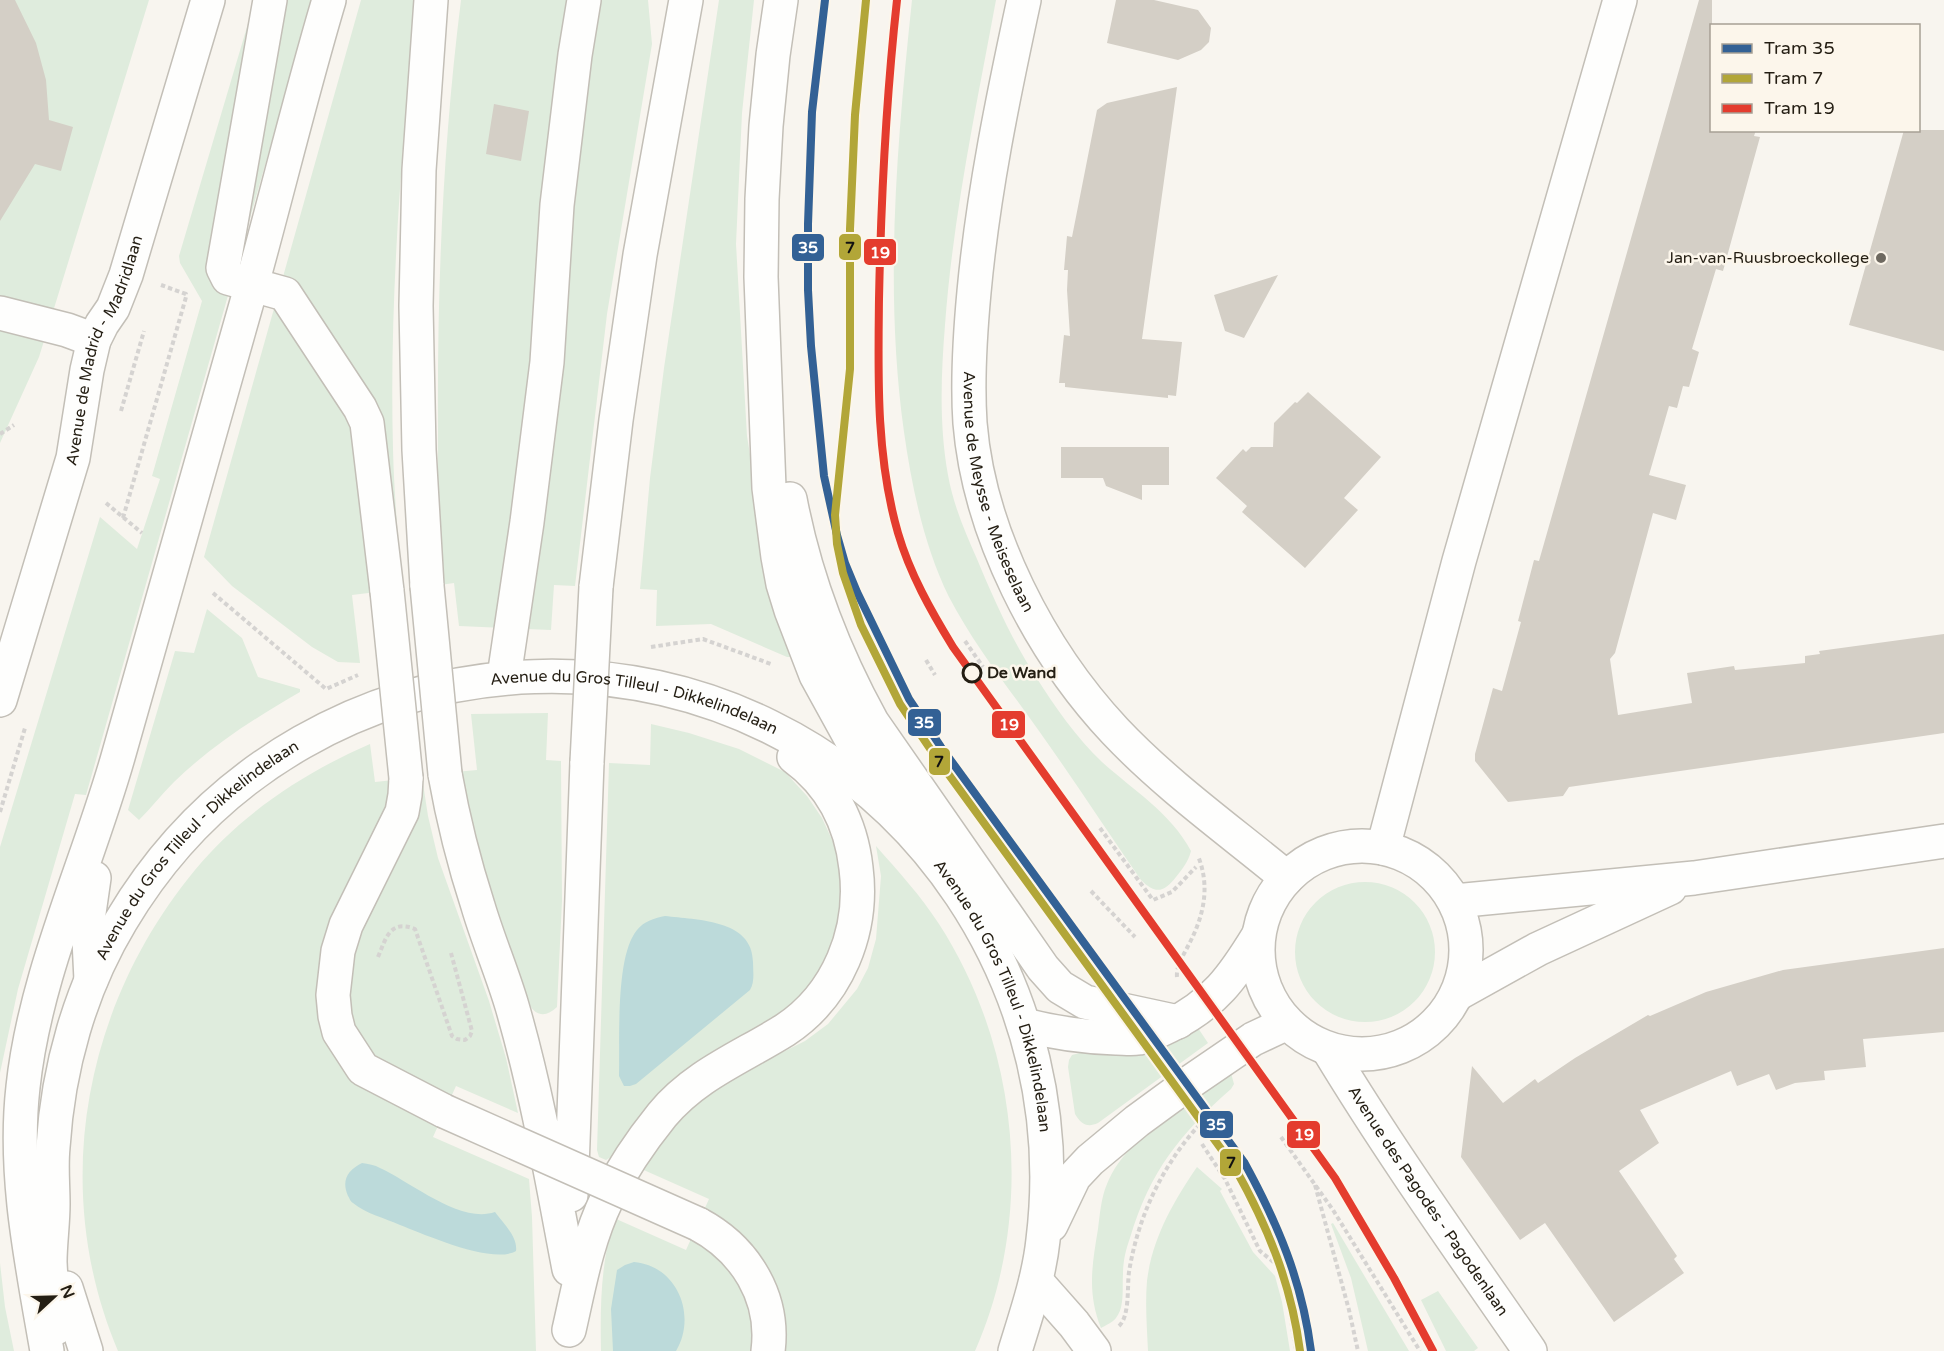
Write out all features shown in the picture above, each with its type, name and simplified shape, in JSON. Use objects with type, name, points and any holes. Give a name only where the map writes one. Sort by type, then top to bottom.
[{"type":"main road","name":"Avenue de Madrid - Madridlaan","points":[[0,700],[73,458],[94,340],[113,308],[126,275],[208,0]]},
{"type":"main road","points":[[270,0],[223,268],[228,278],[285,294],[360,408],[367,423],[406,778],[402,812],[346,926],[338,951],[333,995],[339,1032],[363,1068],[444,1111],[716,1234],[734,1249],[751,1271],[763,1295],[767,1314],[768,1351]]},
{"type":"main road","points":[[47,1351],[25,1223],[21,1169],[23,1089],[30,1042],[54,953],[105,802],[252,284],[329,0]]},
{"type":"main road","points":[[431,0],[419,170],[417,306],[419,450],[427,586],[445,774],[453,819],[465,864],[502,974],[526,1057],[541,1119],[568,1269]]},
{"type":"main road","points":[[504,677],[527,522],[547,362],[557,205],[584,0]]},
{"type":"main road","points":[[570,1340],[568,1269],[574,1065],[596,587],[616,420],[640,255],[686,0]]},
{"type":"main road","points":[[781,0],[773,55],[762,199],[761,277],[769,488],[783,584],[807,654],[827,696],[860,755],[914,834]]},
{"type":"main road","name":"Avenue de Meysse - Meiseselaan","points":[[1024,0],[984,206],[970,328],[970,425],[982,491],[991,523],[1001,551],[1038,625],[1072,680],[1093,706],[1156,771],[1287,878]]},
{"type":"main road","points":[[1383,848],[1459,561],[1620,0]]},
{"type":"main road","points":[[0,313],[67,330],[94,340]]},
{"type":"main road","points":[[765,369],[792,510],[807,569],[833,644],[872,722],[1043,968],[1060,987],[1085,1002],[1178,1022]]},
{"type":"main road","name":"Avenue du Gros Tilleul - Dikkelindelaan","points":[[58,1351],[50,1260],[53,1209],[52,1150],[59,1092],[72,1035],[91,980],[120,922],[155,869],[197,821],[245,779],[298,743],[355,714],[429,690],[504,677],[562,675],[621,680],[678,692],[734,711],[812,750],[883,803],[914,834],[949,877],[980,923],[1005,973],[1024,1025],[1038,1078],[1046,1133],[1047,1188],[1043,1243],[1036,1281],[1015,1351]]},
{"type":"main road","points":[[570,1340],[582,1270],[594,1232],[607,1200],[635,1150],[663,1113],[692,1085],[783,1031],[813,1007],[839,971],[851,943],[856,915],[858,878],[854,845],[845,820],[828,790],[798,760],[734,711]]},
{"type":"main road","points":[[91,980],[88,912],[105,802]]},
{"type":"main road","points":[[1455,901],[1694,878],[1944,841]]},
{"type":"main road","points":[[1353,846],[1383,848],[1412,858],[1436,876],[1455,901],[1466,935],[1463,976],[1457,994],[1445,1015],[1428,1032],[1406,1046],[1383,1053],[1357,1055],[1328,1049],[1306,1038],[1287,1023],[1269,998],[1262,978],[1259,968],[1258,936],[1264,912],[1275,891],[1297,868],[1323,853],[1353,846]]},
{"type":"main road","points":[[1457,994],[1539,949],[1694,878]]},
{"type":"main road","points":[[1024,1025],[1054,1033],[1092,1037],[1137,1038],[1155,1032],[1178,1022],[1219,992],[1238,969],[1258,936]]},
{"type":"main road","points":[[1043,1243],[1074,1177],[1090,1160],[1137,1120],[1193,1080],[1253,1039],[1287,1023]]},
{"type":"main road","name":"Avenue des Pagodes - Pagodenlaan","points":[[1328,1049],[1379,1131],[1530,1351]]},
{"type":"main road","name":"Avenue du Gros Tilleul - Dikkelindelaan","points":[[53,1209],[65,1286],[86,1351]]},
{"type":"main road","points":[[1036,1281],[1074,1324],[1094,1351]]},
{"type":"path","points":[[123,518],[186,297],[183,291],[158,284]]},
{"type":"path","points":[[0,434],[14,425]]},
{"type":"path","points":[[106,503],[144,535]]},
{"type":"path","points":[[213,593],[326,689]]},
{"type":"path","points":[[965,641],[983,667]]},
{"type":"path","points":[[926,660],[935,675]]},
{"type":"path","points":[[1100,828],[1153,900],[1172,892],[1196,867]]},
{"type":"path","points":[[1090,891],[1135,937]]},
{"type":"path","points":[[377,958],[387,934],[393,929],[407,926],[415,929],[452,1036],[465,1040],[470,1036],[472,1030],[451,950]]},
{"type":"path","points":[[1281,1137],[1314,1182],[1420,1351]]},
{"type":"path","points":[[1202,1144],[1226,1179],[1260,1251],[1277,1265],[1287,1295],[1296,1351]]},
{"type":"path","points":[[1314,1182],[1350,1310],[1358,1351]]},
{"type":"green space","points":[[0,0],[149,0],[39,357],[0,443]]},
{"type":"green space","points":[[255,0],[312,0],[86,795],[75,794],[18,989],[0,1073],[0,847],[100,517],[137,549],[160,479],[152,476],[202,301],[180,263],[179,256]]},
{"type":"green space","points":[[361,0],[416,0],[402,168],[393,337],[394,467],[401,589],[352,595],[360,663],[338,662],[312,647],[232,586],[204,557]]},
{"type":"green space","points":[[461,0],[648,0],[652,44],[607,314],[575,586],[554,585],[551,630],[459,626],[454,583],[440,585],[437,508],[440,269],[450,107]]},
{"type":"green space","points":[[719,0],[754,0],[742,113],[736,244],[747,436],[767,560],[793,657],[787,657],[711,624],[656,626],[657,590],[640,589],[650,478],[664,368]]},
{"type":"green space","points":[[912,0],[996,0],[959,203],[945,325],[942,419],[945,456],[953,497],[968,539],[1004,620],[1027,663],[1051,699],[1092,752],[1173,825],[1191,851],[1187,862],[1176,877],[1168,886],[1160,890],[1151,888],[1141,880],[1052,749],[980,649],[949,597],[926,537],[915,495],[904,432],[895,324],[895,216]]},
{"type":"green space","points":[[207,609],[242,638],[258,677],[300,689],[300,692],[250,722],[203,756],[174,782],[139,820],[128,810],[175,651],[194,653]]},
{"type":"green space","points":[[548,713],[546,760],[561,761],[562,901],[557,1007],[549,1013],[542,1014],[535,1011],[529,1004],[504,937],[455,772],[477,770],[471,714]]},
{"type":"green space","points":[[651,724],[739,749],[785,772],[807,796],[822,818],[834,844],[841,869],[841,917],[825,965],[798,1002],[646,1110],[628,1131],[611,1157],[606,1160],[599,1157],[597,1150],[609,763],[650,765]]},
{"type":"green space","points":[[370,744],[375,782],[422,777],[438,858],[489,1001],[506,1058],[518,1113],[456,1086],[433,1137],[529,1179],[536,1351],[118,1351],[97,1289],[85,1226],[83,1163],[89,1100],[104,1038],[126,979],[157,922],[195,870],[213,850],[275,796],[298,781]]},
{"type":"green space","points":[[876,846],[932,914],[966,973],[987,1024],[1002,1078],[1010,1133],[1011,1189],[1006,1244],[994,1299],[975,1351],[601,1351],[602,1284],[606,1251],[614,1218],[686,1250],[709,1199],[637,1167],[675,1117],[755,1062],[805,1041],[828,1024],[857,989],[868,968],[876,939],[881,876]]},
{"type":"green space","points":[[1365,882],[1392,887],[1415,902],[1430,925],[1435,952],[1430,979],[1415,1002],[1392,1017],[1365,1022],[1338,1017],[1315,1002],[1300,979],[1295,952],[1300,925],[1315,902],[1338,887]]},
{"type":"green space","points":[[1196,1025],[1208,1043],[1098,1123],[1087,1125],[1077,1117],[1068,1067],[1072,1055],[1087,1051],[1112,1055],[1131,1054]]},
{"type":"green space","points":[[1231,1073],[1234,1084],[1231,1089],[1182,1138],[1157,1173],[1138,1214],[1125,1255],[1121,1308],[1111,1323],[1101,1328],[1094,1303],[1092,1279],[1102,1200],[1112,1173],[1133,1146]]},
{"type":"green space","points":[[1197,1167],[1222,1189],[1220,1191],[1253,1252],[1275,1276],[1290,1351],[1148,1351],[1146,1290],[1150,1265],[1165,1221]]},
{"type":"green space","points":[[1333,1223],[1409,1351],[1368,1351],[1351,1278],[1331,1224]]},
{"type":"green space","points":[[0,1263],[5,1307],[14,1351],[0,1351]]},
{"type":"green space","points":[[1438,1291],[1478,1348],[1474,1351],[1446,1351],[1421,1300]]},
{"type":"water","points":[[665,916],[721,924],[744,937],[750,948],[753,962],[753,984],[750,990],[636,1084],[624,1086],[619,1076],[619,1042],[620,1000],[625,959],[630,942],[637,930],[650,920]]},
{"type":"water","points":[[362,1163],[378,1167],[451,1207],[481,1214],[495,1212],[512,1235],[516,1251],[491,1254],[458,1247],[358,1207],[348,1196],[345,1185],[350,1172]]},
{"type":"water","points":[[634,1262],[662,1273],[679,1295],[684,1309],[684,1323],[682,1337],[676,1351],[613,1351],[611,1309],[617,1270]]},
{"type":"building","points":[[0,0],[15,0],[36,43],[46,80],[49,120],[73,127],[61,171],[35,164],[0,221]]},
{"type":"building","points":[[1116,0],[1154,0],[1198,10],[1211,28],[1209,42],[1201,50],[1178,60],[1107,43]]},
{"type":"building","points":[[1699,0],[1712,0],[1710,132],[1755,132],[1754,136],[1760,137],[1723,271],[1716,269],[1692,349],[1699,352],[1689,387],[1683,386],[1677,408],[1669,406],[1649,475],[1686,485],[1676,520],[1653,513],[1615,653],[1610,659],[1618,715],[1692,703],[1687,673],[1734,666],[1735,670],[1805,663],[1805,656],[1820,654],[1819,651],[1944,634],[1944,733],[1569,787],[1563,796],[1508,802],[1475,761],[1475,754],[1493,688],[1502,691],[1521,622],[1518,621],[1534,560],[1539,561]]},
{"type":"building","points":[[1177,87],[1142,339],[1182,342],[1176,396],[1168,395],[1168,398],[1065,387],[1065,383],[1059,383],[1064,335],[1070,336],[1068,270],[1064,270],[1067,236],[1072,237],[1097,110],[1107,103]]},
{"type":"building","points":[[494,104],[529,111],[521,161],[486,154]]},
{"type":"building","points":[[1944,130],[1944,351],[1849,325],[1903,132]]},
{"type":"building","points":[[1278,275],[1244,338],[1225,331],[1214,295]]},
{"type":"building","points":[[1308,392],[1381,457],[1344,498],[1358,510],[1305,568],[1242,512],[1247,506],[1216,478],[1243,449],[1246,452],[1251,447],[1273,447],[1274,423]]},
{"type":"building","points":[[1061,447],[1169,447],[1169,485],[1142,485],[1142,500],[1106,486],[1103,478],[1061,478]]},
{"type":"building","points":[[1944,948],[1944,1032],[1863,1039],[1866,1067],[1824,1071],[1825,1080],[1795,1083],[1776,1090],[1769,1074],[1737,1086],[1731,1071],[1640,1110],[1659,1143],[1619,1171],[1677,1256],[1674,1259],[1684,1273],[1614,1322],[1545,1223],[1520,1240],[1461,1157],[1472,1066],[1503,1103],[1535,1079],[1538,1083],[1575,1058],[1648,1015],[1706,992],[1783,970]]},
{"type":"tram line","name":"35","points":[[825,0],[812,112],[808,290],[811,346],[824,476],[845,563],[909,699],[941,747],[1244,1162],[1268,1208],[1287,1254],[1302,1301],[1311,1351]]},
{"type":"tram line","name":"7","points":[[866,0],[855,115],[850,229],[850,369],[835,515],[837,544],[843,573],[861,625],[900,704],[933,753],[1235,1168],[1258,1212],[1277,1256],[1291,1302],[1300,1351]]},
{"type":"tram line","name":"19","points":[[897,0],[883,187],[879,387],[886,475],[898,533],[909,563],[929,606],[953,647],[1335,1178],[1394,1278],[1433,1351]]},
{"type":"place","name":"Jan-van-Ruusbroeckollege","points":[[1881,258]]},
{"type":"place","name":"De Wand","points":[[972,673]]}]
